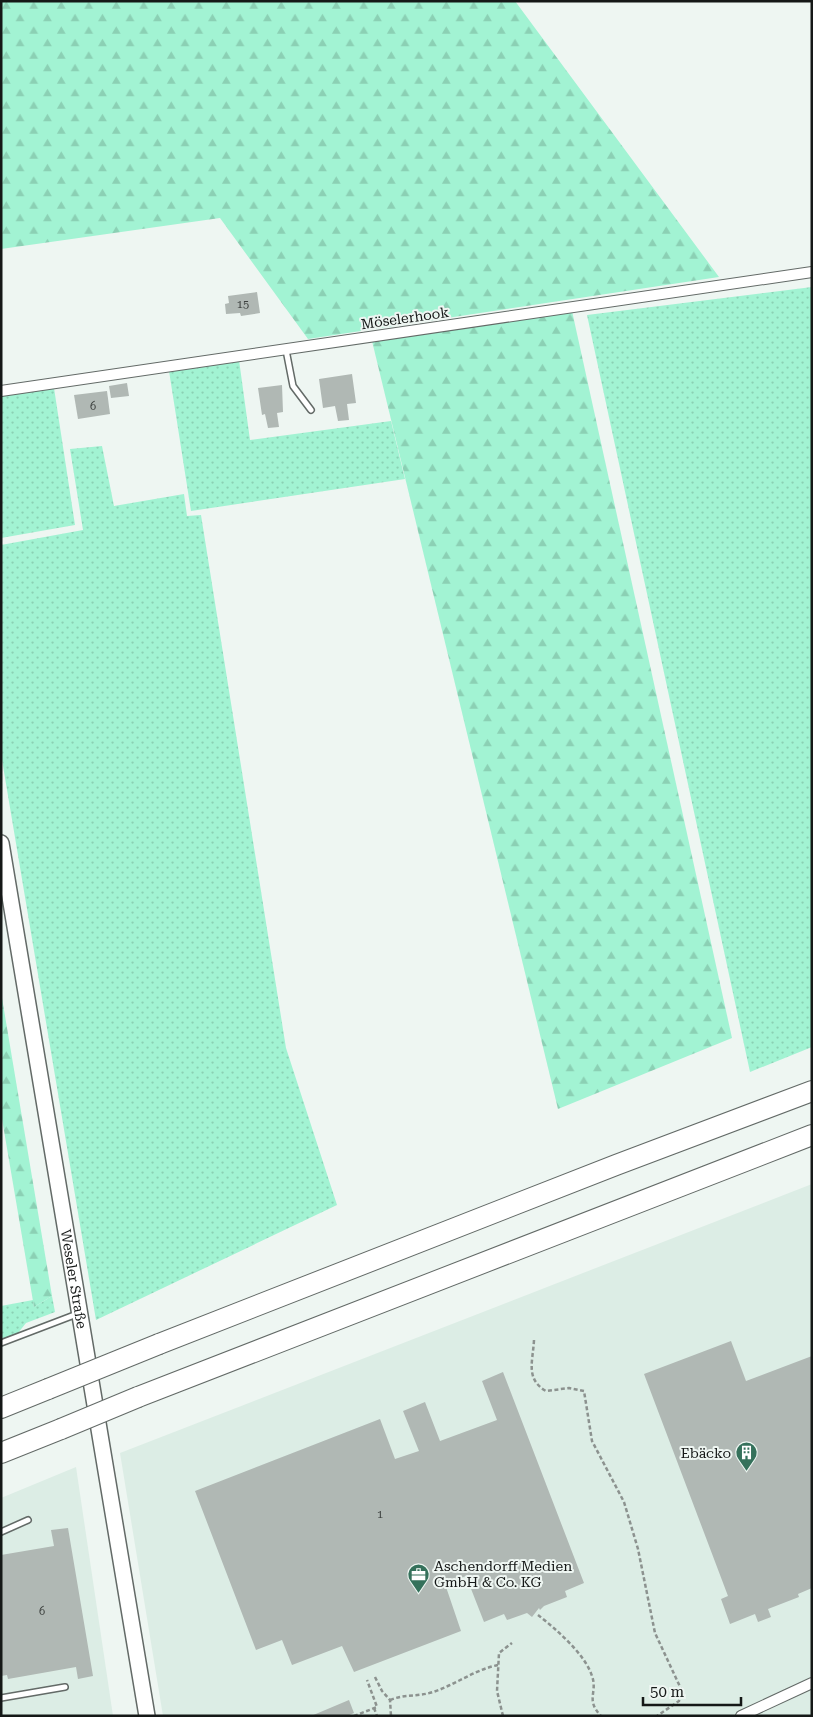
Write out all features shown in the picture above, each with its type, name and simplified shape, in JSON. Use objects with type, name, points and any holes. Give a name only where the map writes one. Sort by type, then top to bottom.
[{"type":"highway","points":[[1,1408],[159,1344],[812,1091]]},
{"type":"highway","points":[[1,1453],[138,1397],[812,1135]]},
{"type":"main road","name":"Weseler Straße","points":[[1,843],[147,1716]]},
{"type":"street","name":"Möselerhook","points":[[1,391],[812,272]]},
{"type":"street","points":[[741,1716],[812,1683]]},
{"type":"lane","points":[[286,350],[293,386],[311,410]]},
{"type":"lane","points":[[1,1343],[68,1316],[80,1314]]},
{"type":"lane","points":[[1,1532],[28,1520]]},
{"type":"lane","points":[[1,1698],[64,1687]]},
{"type":"path","points":[[534,1340],[531,1377],[546,1391],[569,1388],[584,1391],[592,1441],[624,1502],[638,1549],[655,1633],[682,1691],[679,1701],[657,1716]]},
{"type":"path","points":[[538,1615],[557,1630],[588,1666],[593,1680],[592,1702],[601,1716]]},
{"type":"path","points":[[502,1716],[497,1697],[498,1665],[500,1651],[512,1644]]},
{"type":"path","points":[[390,1700],[400,1696],[431,1693],[476,1672],[498,1665]]},
{"type":"path","points":[[375,1678],[382,1691],[390,1700],[391,1716]]},
{"type":"path","points":[[354,1716],[377,1707],[367,1680]]},
{"type":"path","points":[[374,1708],[378,1716]]},
{"type":"shaded area","points":[[812,1184],[812,1716],[163,1716],[120,1453]]},
{"type":"shaded area","points":[[76,1467],[113,1716],[1,1716],[1,1498]]},
{"type":"green space","points":[[1,1],[515,1],[719,277],[308,339],[220,218],[1,249]]},
{"type":"green space","points":[[812,287],[812,1047],[750,1072],[587,315]]},
{"type":"green space","points":[[572,311],[732,1038],[558,1109],[372,341]]},
{"type":"green space","points":[[239,360],[250,440],[391,421],[405,479],[191,511],[169,371]]},
{"type":"green space","points":[[54,388],[75,525],[1,538],[1,395]]},
{"type":"green space","points":[[102,446],[114,506],[184,494],[187,516],[201,515],[286,1048],[337,1205],[96,1320],[1,754],[1,545],[83,530],[70,449]]},
{"type":"green space","points":[[1,992],[52,1296],[34,1307],[1,1113]]},
{"type":"green space","points":[[52,1296],[55,1312],[26,1323],[18,1333],[1,1340],[1,1306],[33,1300],[34,1307]]},
{"type":"building","points":[[257,292],[260,313],[241,316],[240,313],[226,314],[225,304],[229,303],[228,296]]},
{"type":"building","points":[[352,374],[356,403],[347,404],[349,420],[338,421],[335,406],[323,408],[319,379]]},
{"type":"building","points":[[127,383],[129,396],[111,398],[109,386]]},
{"type":"building","points":[[282,385],[283,412],[277,413],[279,427],[268,428],[265,414],[262,415],[258,388]]},
{"type":"building","points":[[107,391],[110,414],[78,419],[74,395]]},
{"type":"building","name":"Ebäcko","points":[[731,1341],[746,1381],[812,1356],[812,1588],[798,1594],[799,1597],[768,1609],[771,1617],[758,1622],[755,1614],[730,1624],[721,1599],[728,1596],[644,1374]]},
{"type":"building","points":[[503,1372],[584,1583],[565,1591],[567,1597],[544,1606],[540,1610],[539,1608],[532,1617],[527,1613],[507,1620],[504,1614],[484,1622],[466,1576],[445,1584],[461,1631],[354,1672],[342,1646],[292,1665],[282,1640],[256,1650],[195,1491],[380,1419],[395,1459],[419,1451],[403,1411],[425,1402],[440,1441],[497,1420],[482,1381]]},
{"type":"building","points":[[68,1528],[93,1676],[78,1679],[76,1667],[8,1679],[7,1675],[1,1676],[1,1555],[54,1546],[51,1530]]},
{"type":"building","points":[[349,1700],[354,1713],[347,1716],[311,1716]]},
{"type":"place","name":"Ebäcko","points":[[747,1472]]},
{"type":"place","name":"Aschendorff Medien GmbH & Co. KG","points":[[418,1593]]}]
